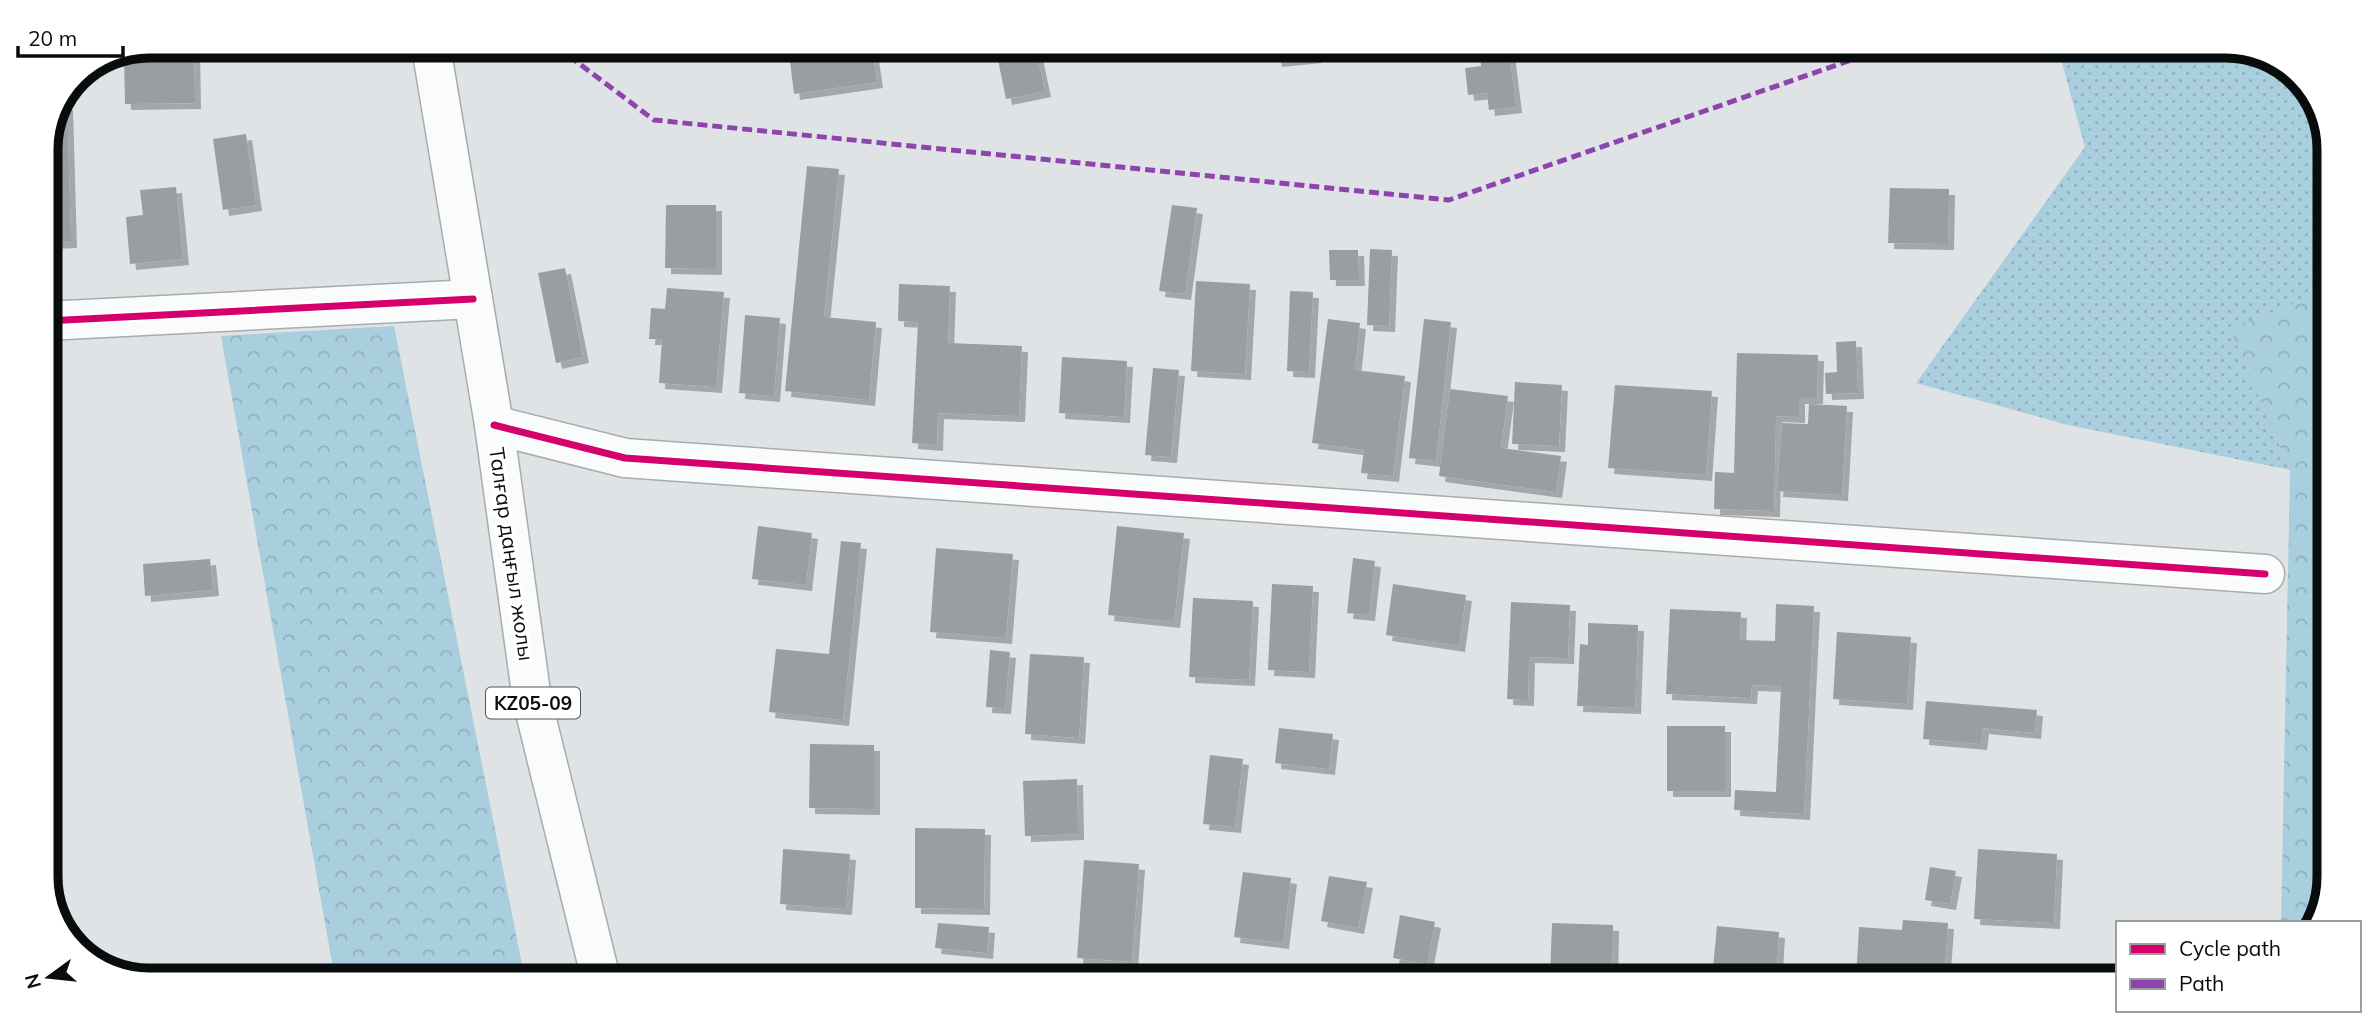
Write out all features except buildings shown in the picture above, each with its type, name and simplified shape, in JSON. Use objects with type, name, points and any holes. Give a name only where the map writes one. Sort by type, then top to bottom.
[{"type":"street","name":"Талғар даңғыл жолы","points":[[433,58],[494,425],[532,700],[598,968]]},
{"type":"street","points":[[58,320],[473,299]]},
{"type":"street","points":[[494,425],[625,458],[2264,574]]},
{"type":"green space","points":[[2061,58],[2244,59],[2272,70],[2302,98],[2316,131],[2317,143],[2317,295],[2231,328],[2290,470],[2068,425],[1916,383],[2085,147]]},
{"type":"green space","points":[[2317,295],[2317,877],[2316,895],[2306,921],[2281,921],[2290,470],[2230,328]]},
{"type":"green space","points":[[394,326],[523,968],[333,968],[221,336]]},
{"type":"marked path","points":[[572,58],[654,120],[1449,200],[1857,58]]},
{"type":"cycle path","points":[[58,320],[473,299]]},
{"type":"cycle path","points":[[494,425],[625,458],[2265,574]]}]
